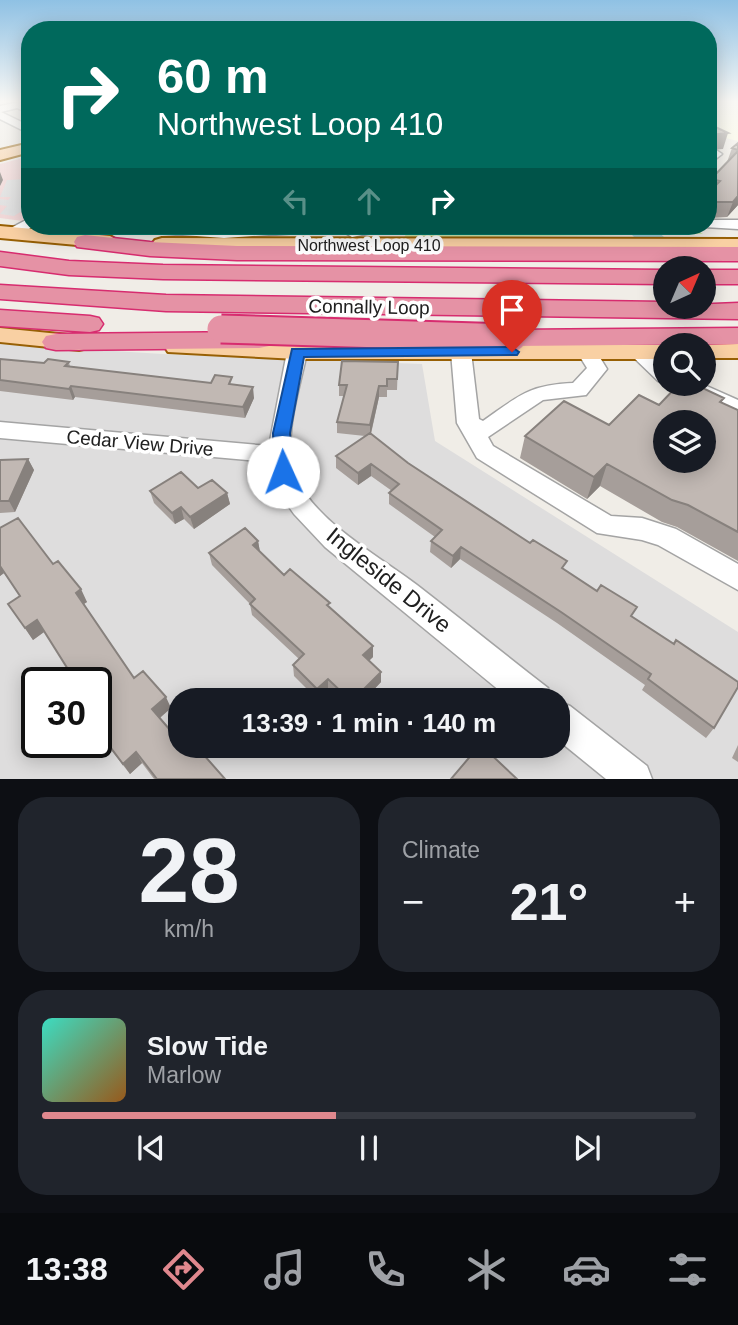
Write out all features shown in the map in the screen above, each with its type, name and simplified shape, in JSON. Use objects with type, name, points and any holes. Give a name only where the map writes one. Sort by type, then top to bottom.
[{"type":"highway","points":[[85,242],[150,249],[237,253],[738,255]]},
{"type":"highway","points":[[380,275],[738,255]]},
{"type":"highway","name":"Connally Loop","points":[[0,259],[69,268],[163,272],[653,277]]},
{"type":"highway","points":[[716,277],[738,277]]},
{"type":"highway","name":"Connally Loop","points":[[0,292],[179,304],[738,313]]},
{"type":"highway","points":[[57,342],[224,342],[738,313]]},
{"type":"highway","points":[[0,318],[736,348]]},
{"type":"main road","points":[[0,155],[21,149]]},
{"type":"main road","name":"Northwest Loop 410","points":[[30,235],[85,242],[320,235]]},
{"type":"main road","name":"Northwest Loop 410","points":[[385,235],[738,245]]},
{"type":"main road","points":[[0,335],[57,342],[297,352],[653,352]]},
{"type":"main road","points":[[716,350],[736,348]]},
{"type":"street","points":[[717,225],[738,224]]},
{"type":"street","points":[[112,242],[119,235]]},
{"type":"street","name":"Ingleside Drive","points":[[297,352],[280,455],[291,491],[323,526],[522,688]]},
{"type":"street","points":[[461,352],[468,423],[485,453],[606,526],[642,529],[667,537],[738,578]]},
{"type":"street","points":[[468,423],[485,430],[536,395],[546,391],[579,390],[597,369],[587,352]]},
{"type":"street","points":[[639,352],[653,365]]},
{"type":"street","points":[[710,396],[738,409]]},
{"type":"street","name":"Cedar View Drive","points":[[0,430],[280,455]]},
{"type":"street","points":[[570,728],[634,779]]},
{"type":"shaded area","points":[[21,158],[21,221],[0,218],[0,164]]},
{"type":"shaded area","points":[[21,179],[21,212],[14,216],[0,214],[7,206],[0,205],[0,199],[8,200],[11,197],[0,197],[7,180]]},
{"type":"shaded area","points":[[192,235],[293,235],[220,237]]},
{"type":"shaded area","points":[[0,344],[179,355],[422,364],[435,441],[738,632],[738,779],[0,779]]},
{"type":"green space","points":[[406,235],[628,235],[404,238]]},
{"type":"building","points":[[738,151],[738,196],[733,202],[717,202],[717,184],[720,181],[717,180],[717,173]]},
{"type":"building","points":[[0,359],[44,363],[48,359],[69,362],[65,366],[211,383],[215,375],[232,377],[229,384],[253,387],[243,407],[71,386],[69,389],[0,380]]},
{"type":"building","points":[[342,361],[398,362],[397,379],[387,379],[387,386],[379,386],[370,425],[337,422],[347,385],[339,385]]},
{"type":"building","points":[[716,394],[724,398],[720,402],[738,410],[738,532],[607,464],[594,477],[525,436],[564,401],[609,425],[639,395],[659,405],[668,396]]},
{"type":"building","points":[[370,433],[408,463],[530,543],[533,540],[567,561],[562,568],[597,591],[601,585],[637,607],[631,616],[674,644],[676,640],[738,682],[738,687],[714,728],[648,679],[651,674],[561,612],[461,547],[453,556],[431,541],[442,530],[389,493],[399,484],[371,464],[358,473],[336,456]]},
{"type":"building","points":[[28,459],[9,501],[0,501],[0,460]]},
{"type":"building","points":[[181,472],[198,488],[212,480],[227,493],[190,517],[181,507],[172,513],[150,491]]},
{"type":"building","points":[[18,518],[53,564],[58,561],[81,589],[76,593],[134,678],[143,671],[166,697],[152,709],[168,728],[168,758],[207,758],[225,779],[157,779],[136,752],[123,764],[112,749],[112,667],[67,667],[37,620],[25,628],[8,604],[20,596],[0,566],[0,528]]},
{"type":"building","points":[[245,528],[258,541],[253,545],[284,575],[290,569],[330,603],[327,605],[373,646],[363,655],[381,672],[365,688],[337,688],[328,679],[316,688],[293,665],[304,654],[250,604],[255,599],[209,553]]},
{"type":"building","points":[[469,758],[495,758],[517,779],[451,779]]},
{"type":"waterway","points":[[648,235],[652,238]]},
{"type":"route","points":[[283,472],[280,455],[282,433],[297,352],[512,352]]}]
